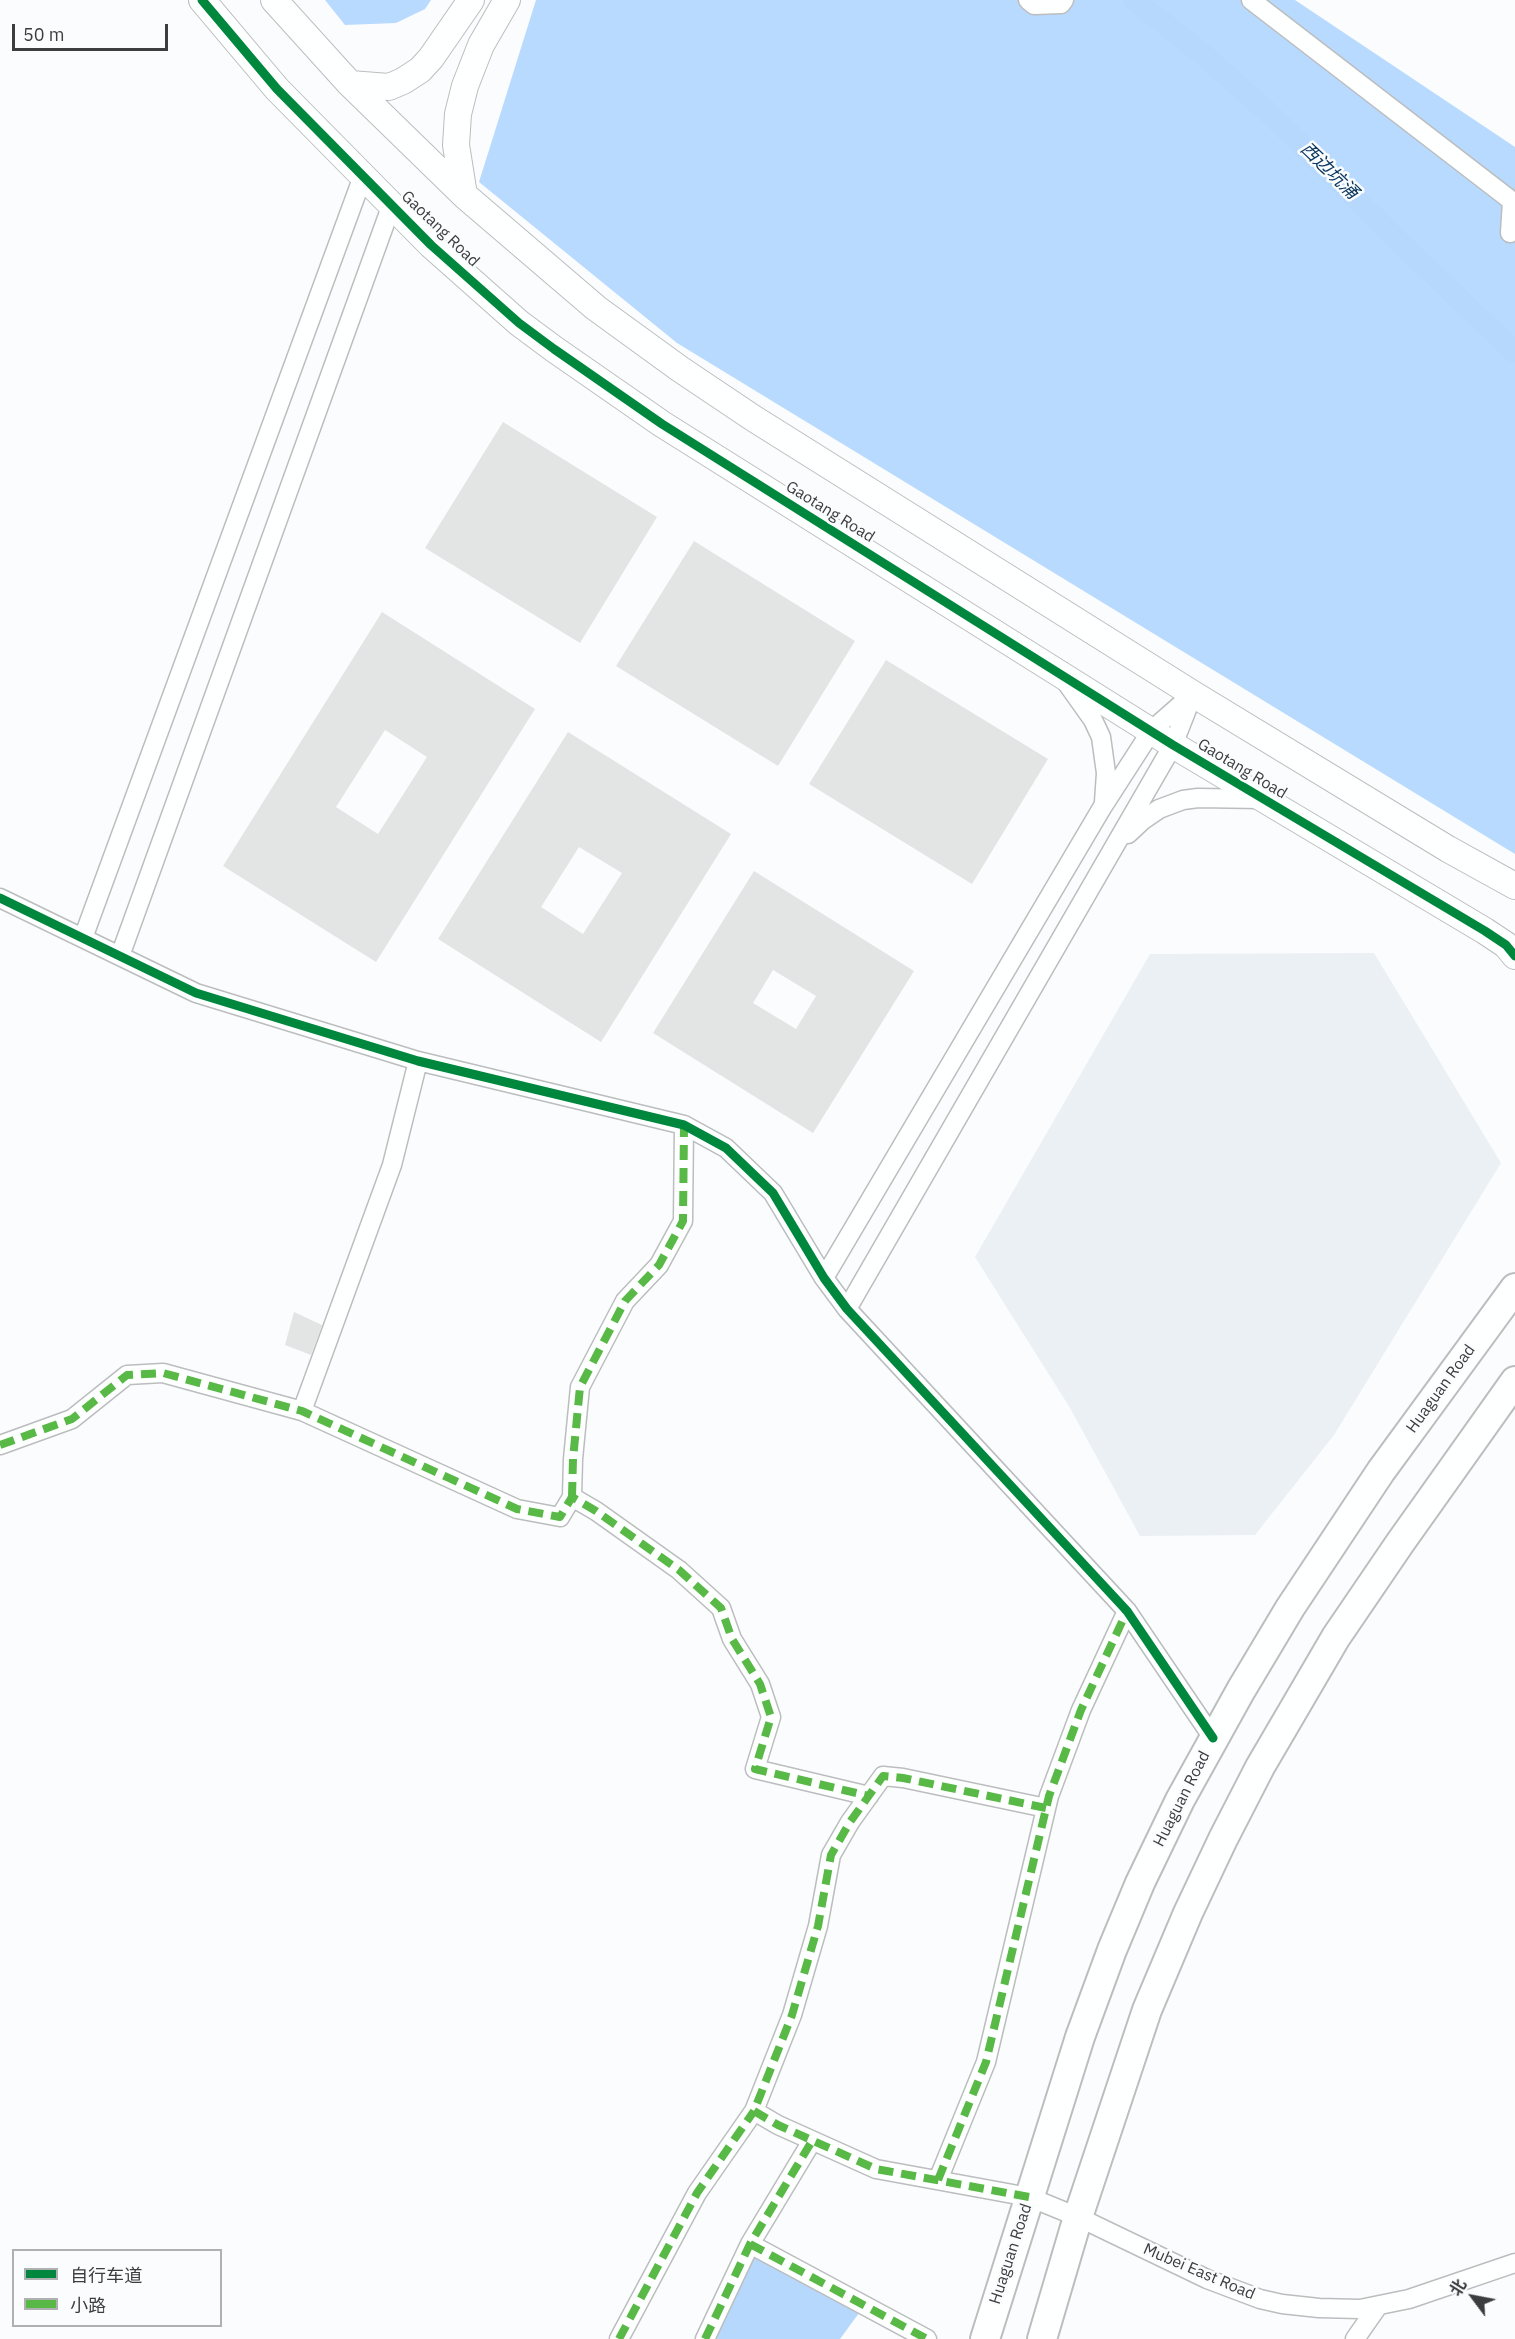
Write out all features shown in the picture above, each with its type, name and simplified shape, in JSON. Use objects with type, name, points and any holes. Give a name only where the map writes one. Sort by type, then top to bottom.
[{"type":"main road","name":"Huaguan Road","points":[[985,2339],[1080,2037],[1112,1950],[1157,1846],[1213,1738],[1266,1646],[1400,1445],[1515,1288]]},
{"type":"main road","points":[[1042,2339],[1078,2217],[1147,2010],[1206,1875],[1260,1767],[1336,1637],[1515,1381]]},
{"type":"street","name":"Gaotang Road","points":[[202,0],[277,89],[431,245],[519,323],[554,349],[662,424],[1152,730],[1173,746],[1485,931],[1506,945],[1515,956]]},
{"type":"street","points":[[274,0],[350,84],[464,195],[596,308],[680,369],[1193,694],[1448,849],[1515,886]]},
{"type":"street","points":[[350,84],[389,87],[420,70],[431,58],[471,0]]},
{"type":"street","points":[[464,195],[456,145],[458,114],[465,86],[482,45],[507,0]]},
{"type":"street","points":[[1028,0],[1034,5],[1061,4],[1063,1]]},
{"type":"street","points":[[1251,0],[1512,201],[1510,233]]},
{"type":"street","points":[[83,938],[363,176]]},
{"type":"street","points":[[120,956],[392,204]]},
{"type":"street","points":[[1060,673],[1093,720],[1101,737],[1106,773],[1103,806]]},
{"type":"street","points":[[824,1278],[1103,806],[1152,730],[1193,694]]},
{"type":"street","points":[[847,1309],[1173,746],[1193,694]]},
{"type":"street","points":[[1116,845],[1143,820],[1159,809],[1184,800],[1198,798],[1262,800]]},
{"type":"street","points":[[0,898],[196,993],[418,1061],[684,1125],[726,1148],[773,1193],[824,1278],[847,1309],[1127,1611],[1213,1738]]},
{"type":"street","points":[[302,1412],[392,1165],[418,1061]]},
{"type":"street","points":[[0,1444],[72,1419],[127,1374],[163,1373],[302,1412],[517,1509],[560,1517],[572,1497],[580,1387],[625,1300],[659,1265],[683,1221],[684,1125]]},
{"type":"street","points":[[572,1497],[596,1511],[679,1570],[721,1608],[732,1639],[760,1684],[771,1717],[755,1769],[869,1796]]},
{"type":"street","points":[[938,2181],[986,2062],[1046,1808],[1081,1710],[1127,1611]]},
{"type":"street","points":[[619,2339],[697,2193],[754,2111],[795,2004],[818,1926],[831,1854],[850,1822],[883,1776],[903,1778],[1046,1808]]},
{"type":"street","name":"Mubei East Road","points":[[754,2111],[778,2125],[876,2169],[1029,2197],[1078,2217],[1207,2279],[1260,2299],[1282,2304],[1339,2310],[1378,2306],[1408,2299],[1515,2263]]},
{"type":"street","points":[[705,2339],[750,2244],[812,2140]]},
{"type":"street","points":[[750,2244],[927,2339]]},
{"type":"street","points":[[1355,2339],[1378,2306]]},
{"type":"shaded area","points":[[325,0],[431,0],[425,9],[396,23],[345,25]]},
{"type":"shaded area","points":[[536,0],[1295,0],[1515,147],[1515,854],[677,343],[479,182]]},
{"type":"shaded area","points":[[1374,953],[1501,1163],[1334,1435],[1255,1535],[1140,1536],[1070,1408],[975,1257],[1150,954]]},
{"type":"shaded area","points":[[753,2254],[859,2313],[840,2339],[714,2339]]},
{"type":"building","points":[[503,422],[657,517],[580,643],[425,548]]},
{"type":"building","points":[[694,541],[855,641],[778,766],[616,666]]},
{"type":"building","points":[[382,612],[535,709],[376,962],[223,866]],"holes":[[[385,730],[427,757],[378,834],[336,807]]]},
{"type":"building","points":[[886,660],[1048,759],[972,884],[809,784]]},
{"type":"building","points":[[568,732],[731,834],[601,1042],[438,939]],"holes":[[[579,847],[622,873],[583,934],[541,907]]]},
{"type":"building","points":[[754,871],[914,971],[813,1133],[653,1033]],"holes":[[[773,970],[816,996],[796,1029],[753,1003]]]},
{"type":"building","points":[[294,1312],[322,1325],[311,1355],[285,1345]]},
{"type":"waterway","name":"西边坑涌","points":[[1134,0],[1199,51],[1268,112],[1396,239],[1515,352]]},
{"type":"marked path","points":[[572,1497],[580,1387],[625,1301],[659,1265],[683,1221],[684,1125]]},
{"type":"marked path","points":[[0,1445],[72,1419],[127,1375],[163,1373],[302,1411],[517,1509],[560,1517],[572,1497],[596,1511],[679,1570],[721,1608],[732,1639],[760,1684],[771,1717],[755,1769],[869,1796]]},
{"type":"marked path","points":[[938,2180],[986,2062],[1049,1796],[1081,1710],[1127,1611]]},
{"type":"marked path","points":[[1029,2197],[876,2169],[778,2125],[754,2111],[792,2015],[818,1926],[831,1855],[850,1822],[883,1776],[903,1778],[1046,1808]]},
{"type":"marked path","points":[[619,2339],[697,2193],[754,2111]]},
{"type":"marked path","points":[[705,2339],[750,2244],[812,2141]]},
{"type":"marked path","points":[[750,2244],[927,2339]]},
{"type":"cycle path","points":[[202,0],[277,89],[431,245],[519,323],[554,349],[662,424],[1173,745],[1485,931],[1506,945],[1515,956]]},
{"type":"cycle path","points":[[0,898],[196,993],[418,1061],[684,1125],[726,1148],[773,1193],[824,1278],[847,1309],[1127,1611],[1213,1738]]}]
